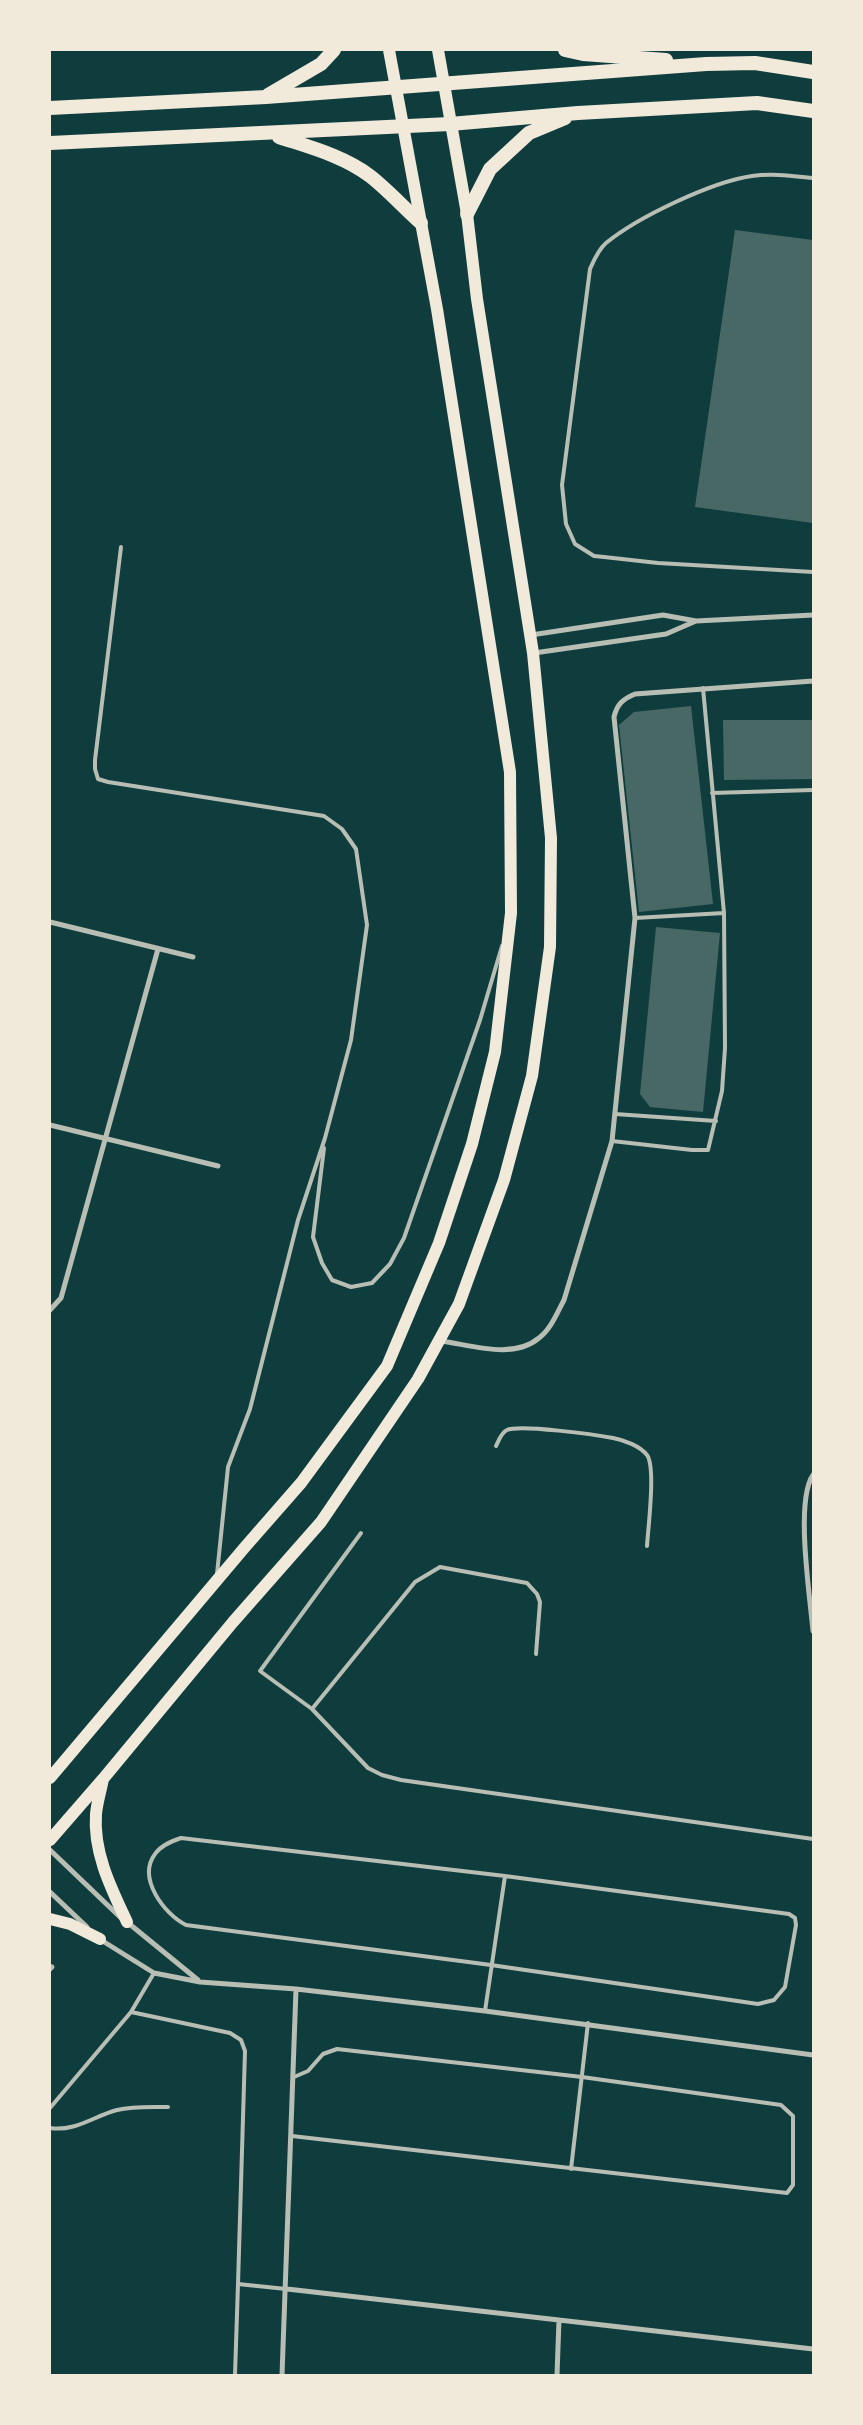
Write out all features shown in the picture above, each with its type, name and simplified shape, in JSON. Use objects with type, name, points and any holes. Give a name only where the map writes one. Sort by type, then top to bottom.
[{"type":"highway","points":[[266,96],[322,64],[334,50]]},
{"type":"highway","points":[[565,50],[706,64]]},
{"type":"highway","points":[[50,108],[266,96],[706,64],[755,63],[813,72]]},
{"type":"highway","points":[[50,143],[450,124],[578,113],[757,103],[813,111]]},
{"type":"highway","points":[[468,214],[490,169],[496,163],[529,133],[578,113]]},
{"type":"highway","points":[[269,134],[316,149],[346,162],[370,176],[421,223]]},
{"type":"main road","points":[[50,1778],[216,1581],[301,1484],[387,1366],[439,1243],[472,1144],[495,1052],[511,913],[510,772],[437,309],[389,50]]},
{"type":"main road","points":[[50,1840],[321,1522],[418,1379],[459,1304],[504,1180],[532,1076],[550,947],[551,838],[533,654],[477,299],[468,214],[450,124],[438,50]]},
{"type":"main road","points":[[103,1779],[96,1814],[98,1850],[110,1884],[127,1922]]},
{"type":"main road","points":[[50,1919],[70,1924],[100,1939]]},
{"type":"street","points":[[530,635],[663,615],[696,621],[813,615]]},
{"type":"street","points":[[533,654],[666,634],[696,621]]},
{"type":"street","points":[[439,1340],[496,1350],[517,1349],[538,1339],[553,1322],[564,1300],[612,1141],[635,918],[614,717],[616,707],[624,698],[635,694],[813,681]]},
{"type":"street","points":[[50,922],[192,957]]},
{"type":"street","points":[[50,1310],[61,1298],[158,949]]},
{"type":"street","points":[[50,1126],[218,1166]]},
{"type":"street","points":[[813,1475],[807,1483],[804,1515],[813,1631]]},
{"type":"street","points":[[50,1850],[110,1909],[200,1982]]},
{"type":"street","points":[[50,1892],[100,1939],[154,1973],[200,1982],[296,1989],[588,2023],[813,2055]]},
{"type":"street","points":[[282,2375],[287,2289],[296,1989]]},
{"type":"street","points":[[287,2289],[813,2349]]},
{"type":"street","points":[[557,2375],[559,2320]]},
{"type":"lane","points":[[813,178],[769,175],[752,176],[727,181],[704,189],[650,216],[605,244],[596,255],[590,269],[562,485],[566,524],[574,544],[594,556],[658,563],[813,572]]},
{"type":"lane","points":[[121,547],[95,760],[95,770],[98,778],[108,782],[324,816],[342,829],[356,850],[367,924],[351,1040],[325,1138],[298,1220],[250,1409],[228,1467],[216,1581]]},
{"type":"lane","points":[[612,1141],[708,1150],[716,1121],[722,1091],[725,1048],[724,913],[703,688]]},
{"type":"lane","points":[[712,792],[813,790]]},
{"type":"lane","points":[[325,1138],[313,1237],[322,1263],[332,1280],[351,1287],[372,1283],[390,1264],[404,1238],[480,1020],[511,913]]},
{"type":"lane","points":[[635,918],[724,913]]},
{"type":"lane","points":[[615,1114],[716,1121]]},
{"type":"lane","points":[[496,1446],[502,1434],[508,1429],[524,1427],[614,1438],[635,1445],[647,1455],[651,1469],[647,1546]]},
{"type":"lane","points":[[361,1533],[260,1671],[312,1709],[368,1768],[401,1780],[813,1839]]},
{"type":"lane","points":[[312,1709],[415,1582],[440,1567],[527,1583],[537,1594],[540,1602],[536,1654]]},
{"type":"lane","points":[[181,1838],[504,1876],[789,1914],[795,1918],[796,1925],[785,1987],[774,2000],[758,2004],[491,1965],[186,1925],[177,1921],[155,1896],[149,1874],[154,1854],[167,1843],[181,1838]]},
{"type":"lane","points":[[485,2011],[504,1876]]},
{"type":"lane","points":[[50,2108],[131,2012],[154,1973]]},
{"type":"lane","points":[[131,2012],[230,2033],[241,2040],[245,2051],[235,2375]]},
{"type":"lane","points":[[571,2169],[588,2023]]},
{"type":"lane","points":[[292,2136],[787,2193],[793,2185],[793,2116],[781,2104],[582,2077],[337,2049],[323,2054],[308,2071],[294,2077]]},
{"type":"lane","points":[[50,2128],[72,2128],[102,2114],[120,2109],[168,2106]]},
{"type":"lane","points":[[238,2284],[287,2289]]},
{"type":"building","points":[[735,230],[813,240],[813,523],[695,507]]},
{"type":"building","points":[[691,706],[713,904],[639,912],[619,725],[634,712]]},
{"type":"building","points":[[723,720],[813,720],[813,779],[724,780]]},
{"type":"building","points":[[656,927],[720,933],[703,1112],[650,1107],[640,1094]]}]
